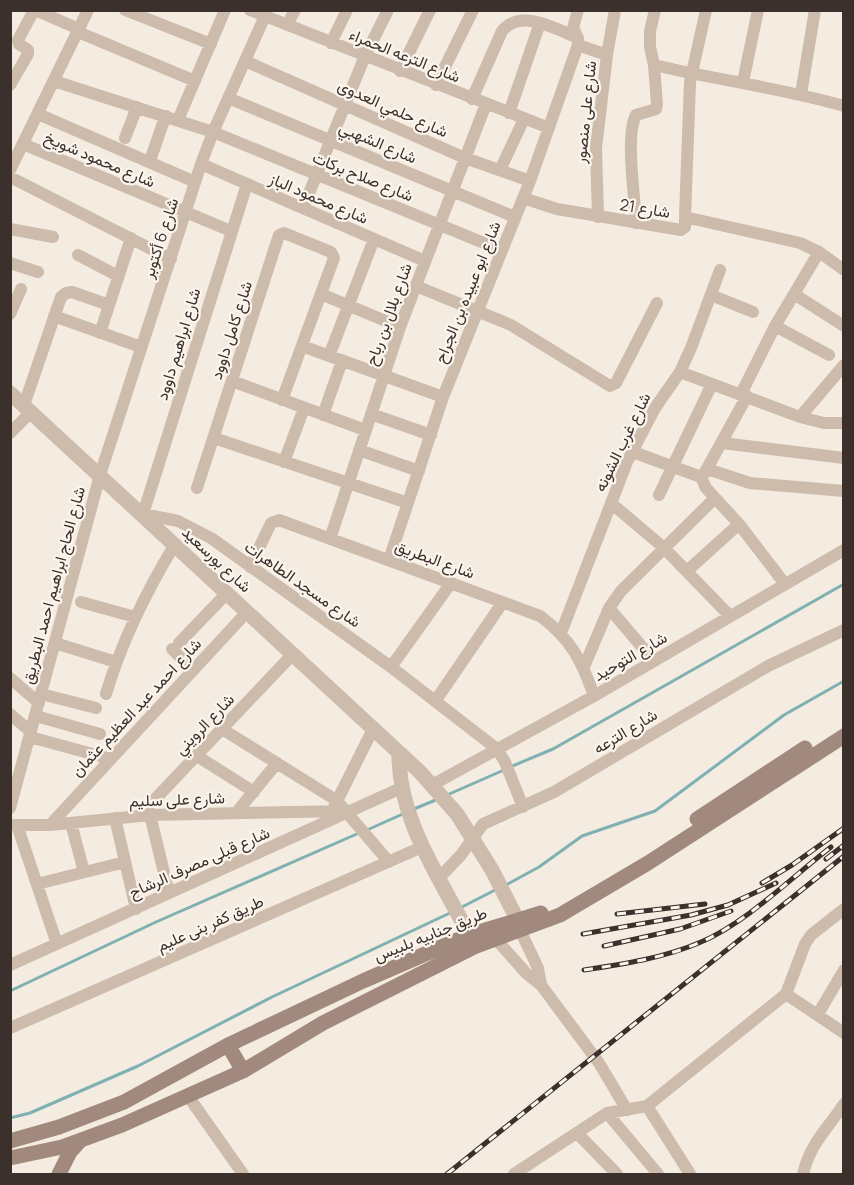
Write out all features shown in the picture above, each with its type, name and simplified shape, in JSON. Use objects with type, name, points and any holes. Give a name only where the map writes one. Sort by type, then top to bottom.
[{"type":"main road","name":"طريق جنابيه بلبيس","points":[[10,1158],[80,1142],[243,1071],[342,1013],[583,892],[843,724]]},
{"type":"main road","name":"طريق جنابيه بلبيس","points":[[10,1141],[59,1127],[124,1102],[228,1045],[466,930],[518,925],[560,915],[623,878],[843,736]]},
{"type":"main road","points":[[228,1045],[243,1071]]},
{"type":"main road","points":[[59,1127],[58,1140],[62,1147]]},
{"type":"main road","points":[[59,1174],[70,1152],[80,1142]]},
{"type":"street","points":[[10,85],[29,53],[14,41],[19,38],[35,10],[195,81]]},
{"type":"street","points":[[10,170],[88,10]]},
{"type":"street","points":[[125,10],[211,44]]},
{"type":"street","points":[[149,162],[158,141],[158,134],[172,118],[195,81],[225,10]]},
{"type":"street","name":"شارع الترعه الحمراء","points":[[250,10],[549,128]]},
{"type":"street","points":[[288,25],[296,10]]},
{"type":"street","points":[[331,43],[347,10]]},
{"type":"street","points":[[303,208],[365,57],[388,10]]},
{"type":"street","points":[[400,70],[430,10]]},
{"type":"street","points":[[436,85],[473,10]]},
{"type":"street","name":"شارع ابو عبيده بن الجراح","points":[[390,560],[443,397],[549,128],[578,41],[573,28],[578,10]]},
{"type":"street","name":"شارع على منصور","points":[[598,217],[596,148],[615,10]]},
{"type":"street","points":[[636,223],[633,120],[636,115],[656,109],[650,38],[655,10]]},
{"type":"street","points":[[685,217],[690,82],[706,10]]},
{"type":"street","points":[[743,82],[758,10]]},
{"type":"street","points":[[801,94],[815,10]]},
{"type":"street","name":"شارع 6 أكتوبر","points":[[100,475],[201,164],[265,16]]},
{"type":"street","points":[[509,113],[535,18]]},
{"type":"street","points":[[472,99],[502,31],[515,22],[535,18],[607,55]]},
{"type":"street","name":"شارع حلمي العدوى","points":[[245,61],[465,158],[530,181]]},
{"type":"street","points":[[654,65],[801,94],[843,106]]},
{"type":"street","name":"شارع صلاح بركات","points":[[54,81],[213,132],[501,250]]},
{"type":"street","name":"شارع الشهبي","points":[[228,98],[515,217]]},
{"type":"street","name":"شارع بلال بن رباح","points":[[330,538],[400,327],[486,104]]},
{"type":"street","points":[[125,138],[137,107]]},
{"type":"street","points":[[38,114],[195,182]]},
{"type":"street","points":[[500,170],[524,119]]},
{"type":"street","name":"شارع محمود شويخ","points":[[23,144],[231,231]]},
{"type":"street","name":"شارع محمود الباز","points":[[201,164],[425,261]]},
{"type":"street","points":[[10,177],[171,259]]},
{"type":"street","name":"شارع ابراهيم داوود","points":[[143,514],[247,184]]},
{"type":"street","name":"شارع 21","points":[[523,198],[557,209],[682,230],[685,227],[685,217],[800,243],[819,252],[843,270]]},
{"type":"street","points":[[10,229],[53,237]]},
{"type":"street","name":"شارع كامل داوود","points":[[197,488],[280,234],[285,233],[330,252],[334,258],[321,294]]},
{"type":"street","points":[[100,333],[131,238]]},
{"type":"street","points":[[328,356],[374,239]]},
{"type":"street","points":[[785,584],[740,524],[706,488],[704,473],[722,443],[775,326],[819,252]]},
{"type":"street","points":[[78,255],[118,276]]},
{"type":"street","points":[[10,263],[38,272]]},
{"type":"street","name":"شارع غرب الشونه","points":[[561,633],[633,452],[656,408],[680,372],[720,270]]},
{"type":"street","points":[[416,286],[511,325],[613,386],[657,303]]},
{"type":"street","points":[[12,307],[21,289]]},
{"type":"street","points":[[10,433],[28,409],[61,297],[69,292],[109,305]]},
{"type":"street","points":[[282,400],[321,294],[400,327]]},
{"type":"street","points":[[794,294],[843,326]]},
{"type":"street","points":[[711,295],[753,312]]},
{"type":"street","points":[[54,316],[141,347]]},
{"type":"street","points":[[775,326],[829,356]]},
{"type":"street","points":[[302,346],[443,397]]},
{"type":"street","points":[[323,415],[342,361]]},
{"type":"street","points":[[800,417],[843,365]]},
{"type":"street","points":[[680,372],[800,417],[824,423],[843,423]]},
{"type":"street","points":[[232,381],[365,430]]},
{"type":"street","points":[[659,495],[712,384]]},
{"type":"street","name":"شارع بورسعيد","points":[[10,393],[420,772],[457,814],[492,870],[518,925]]},
{"type":"street","points":[[285,462],[304,408]]},
{"type":"street","points":[[371,414],[431,435]]},
{"type":"street","points":[[214,438],[408,503]]},
{"type":"street","points":[[722,443],[843,458]]},
{"type":"street","points":[[359,450],[419,471]]},
{"type":"street","points":[[633,452],[672,467],[759,484],[843,491]]},
{"type":"street","name":"شارع الحاج ابراهيم احمد البطريق","points":[[10,808],[100,475]]},
{"type":"street","points":[[584,667],[609,609],[633,577],[715,498]]},
{"type":"street","points":[[611,503],[663,547],[730,616]]},
{"type":"street","name":"شارع مسجد الطاهرات","points":[[143,514],[178,521],[195,528],[436,700],[500,753],[523,807]]},
{"type":"street","name":"شارع البطريق","points":[[250,567],[271,523],[279,520],[503,602],[540,616],[561,633],[574,649],[584,667],[594,696]]},
{"type":"street","points":[[687,571],[740,524]]},
{"type":"street","points":[[106,694],[116,662],[135,617],[150,585],[175,544]]},
{"type":"street","name":"شارع التوحيد","points":[[433,787],[500,753],[843,550]]},
{"type":"street","points":[[391,667],[451,583]]},
{"type":"street","points":[[193,670],[176,646],[227,593]]},
{"type":"street","points":[[81,602],[135,617]]},
{"type":"street","points":[[436,700],[503,602]]},
{"type":"street","points":[[609,609],[654,661]]},
{"type":"street","name":"شارع احمد عبد العظيم عثمان","points":[[50,825],[247,612]]},
{"type":"street","name":"شارع الترعه","points":[[438,878],[461,855],[482,825],[572,782],[768,666],[843,630]]},
{"type":"street","points":[[55,643],[116,662]]},
{"type":"street","name":"شارع الرويني","points":[[145,815],[293,654]]},
{"type":"street","points":[[10,678],[39,704],[100,734]]},
{"type":"street","points":[[39,704],[96,708]]},
{"type":"street","points":[[10,714],[30,735],[111,759]]},
{"type":"street","points":[[222,729],[277,763],[343,811],[389,862]]},
{"type":"street","points":[[343,811],[373,729]]},
{"type":"street","points":[[399,753],[404,804],[438,878],[466,930]]},
{"type":"street","points":[[197,756],[254,792]]},
{"type":"street","points":[[10,758],[22,765]]},
{"type":"street","points":[[236,813],[277,763]]},
{"type":"street","name":"شارع قبلى مصرف الرشاح","points":[[10,965],[136,909],[343,811],[401,788]]},
{"type":"street","name":"شارع على سليم","points":[[14,825],[50,825],[145,815],[343,811]]},
{"type":"street","points":[[145,815],[169,893]]},
{"type":"street","points":[[115,818],[136,909]]},
{"type":"street","points":[[71,823],[84,872]]},
{"type":"street","points":[[14,825],[57,944]]},
{"type":"street","name":"طريق كفر بنى عليم","points":[[10,1028],[389,862],[420,840]]},
{"type":"street","points":[[37,884],[124,862]]},
{"type":"street","points":[[516,1174],[607,1113],[647,1106],[786,994],[811,935],[843,909]]},
{"type":"street","points":[[518,925],[538,968],[542,985]]},
{"type":"street","points":[[495,938],[526,973],[542,985],[599,1063],[627,1110]]},
{"type":"street","points":[[818,1014],[843,970]]},
{"type":"street","points":[[786,994],[818,1014],[843,1034]]},
{"type":"street","points":[[188,1096],[243,1174]]},
{"type":"street","points":[[802,1174],[813,1144],[829,1126],[843,1104]]},
{"type":"street","points":[[647,1106],[690,1174]]},
{"type":"street","points":[[607,1113],[658,1174]]},
{"type":"street","points":[[577,1133],[617,1174]]},
{"type":"waterway","points":[[510,767],[553,749],[844,584]]},
{"type":"waterway","points":[[506,885],[539,867],[582,836],[655,811],[784,715],[844,681]]},
{"type":"waterway","points":[[447,795],[504,770]]},
{"type":"waterway","points":[[414,809],[438,799]]},
{"type":"waterway","points":[[367,830],[405,813]]},
{"type":"waterway","points":[[10,991],[156,922],[359,833]]},
{"type":"waterway","points":[[460,908],[497,889]]},
{"type":"waterway","points":[[10,1118],[30,1113],[138,1066],[272,997],[452,912]]},
{"type":"railway","points":[[762,883],[844,828]]},
{"type":"railway","points":[[826,859],[844,845]]},
{"type":"railway","points":[[584,970],[658,956],[687,948],[718,934],[752,912],[831,847]]},
{"type":"railway","points":[[447,1174],[844,856]]},
{"type":"railway","points":[[583,934],[691,915],[728,905],[776,883]]},
{"type":"railway","points":[[617,914],[705,904]]},
{"type":"railway","points":[[604,946],[680,929],[731,911]]}]
